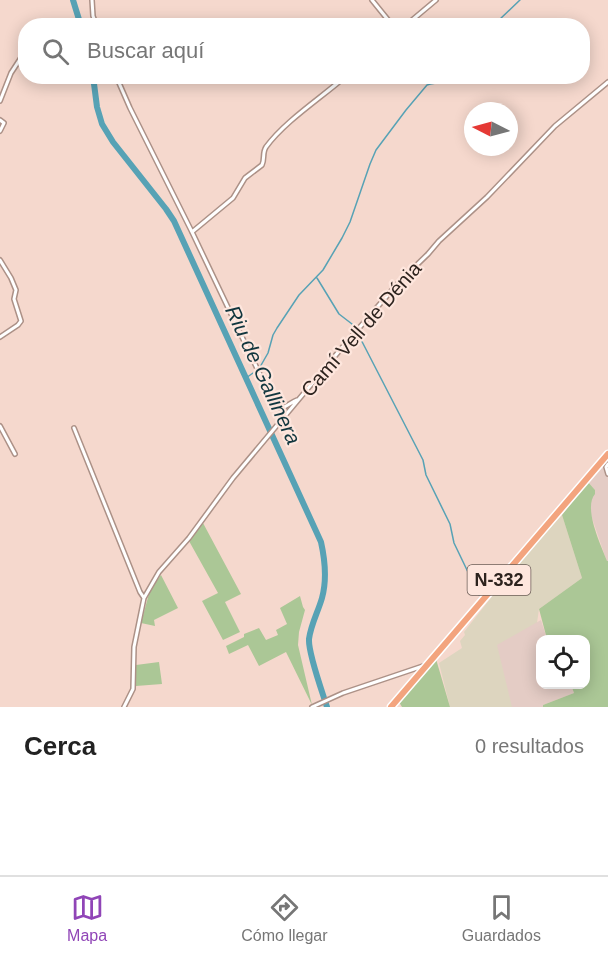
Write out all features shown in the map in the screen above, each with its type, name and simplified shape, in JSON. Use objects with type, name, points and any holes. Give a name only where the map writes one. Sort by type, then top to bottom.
[{"type":"highway","name":"N-332","points":[[391,707],[608,454]]},
{"type":"street","points":[[92,0],[94,18]]},
{"type":"street","points":[[372,0],[387,18]]},
{"type":"street","points":[[415,18],[436,0]]},
{"type":"street","points":[[0,101],[10,73],[18,62]]},
{"type":"street","name":"Camí Vell de Dénia","points":[[124,707],[133,689],[134,646],[144,598],[159,572],[185,543],[218,497],[299,399],[404,277],[564,118],[608,82]]},
{"type":"street","points":[[120,84],[275,406],[282,409],[299,399]]},
{"type":"street","points":[[192,232],[236,195],[245,178],[262,165],[263,152],[276,136],[336,84]]},
{"type":"street","points":[[0,120],[4,123],[0,131]]},
{"type":"street","points":[[0,260],[16,290],[14,299],[21,319],[18,325],[0,337]]},
{"type":"street","points":[[285,406],[291,409]]},
{"type":"street","points":[[0,426],[15,454]]},
{"type":"street","points":[[74,428],[144,598]]},
{"type":"street","points":[[607,466],[608,474]]},
{"type":"street","points":[[312,707],[343,693],[427,665]]},
{"type":"shaded area","points":[[608,459],[607,562],[590,512],[591,498],[595,490],[588,482]]},
{"type":"shaded area","points":[[562,515],[582,578],[539,609],[525,707],[450,707],[439,663],[462,648],[460,641],[465,635],[464,632],[524,556]]},
{"type":"shaded area","points":[[541,620],[546,635],[536,635],[536,689],[572,689],[574,693],[543,705],[543,707],[512,707],[497,645]]},
{"type":"green space","points":[[588,482],[595,490],[591,508],[594,527],[608,561],[608,707],[543,707],[543,705],[574,693],[572,689],[590,689],[590,635],[546,635],[539,609],[582,578],[562,515]]},
{"type":"green space","points":[[203,523],[241,594],[225,602],[240,632],[223,640],[202,601],[218,593],[189,541]]},
{"type":"green space","points":[[161,575],[178,608],[154,620],[155,626],[141,623],[150,590]]},
{"type":"green space","points":[[300,596],[305,610],[298,645],[312,705],[286,652],[259,666],[248,645],[229,654],[226,646],[244,637],[244,634],[259,628],[266,640],[278,635],[276,630],[287,624],[280,608]]},
{"type":"green space","points":[[436,659],[450,707],[402,707],[399,702]]},
{"type":"green space","points":[[159,662],[162,684],[136,686],[136,665]]},
{"type":"waterway","name":"Riu de Gallinera","points":[[73,0],[79,18]]},
{"type":"waterway","points":[[501,18],[520,0]]},
{"type":"waterway","name":"Riu de Gallinera","points":[[94,84],[102,124],[113,142],[174,221],[321,542],[325,584],[311,628],[309,645],[327,707]]},
{"type":"waterway","points":[[246,378],[260,367],[277,328],[299,295],[323,270],[342,238],[376,150],[427,85],[432,84]]},
{"type":"waterway","points":[[317,278],[339,314],[355,328],[423,460],[426,475],[450,524],[454,543],[479,595]]}]
